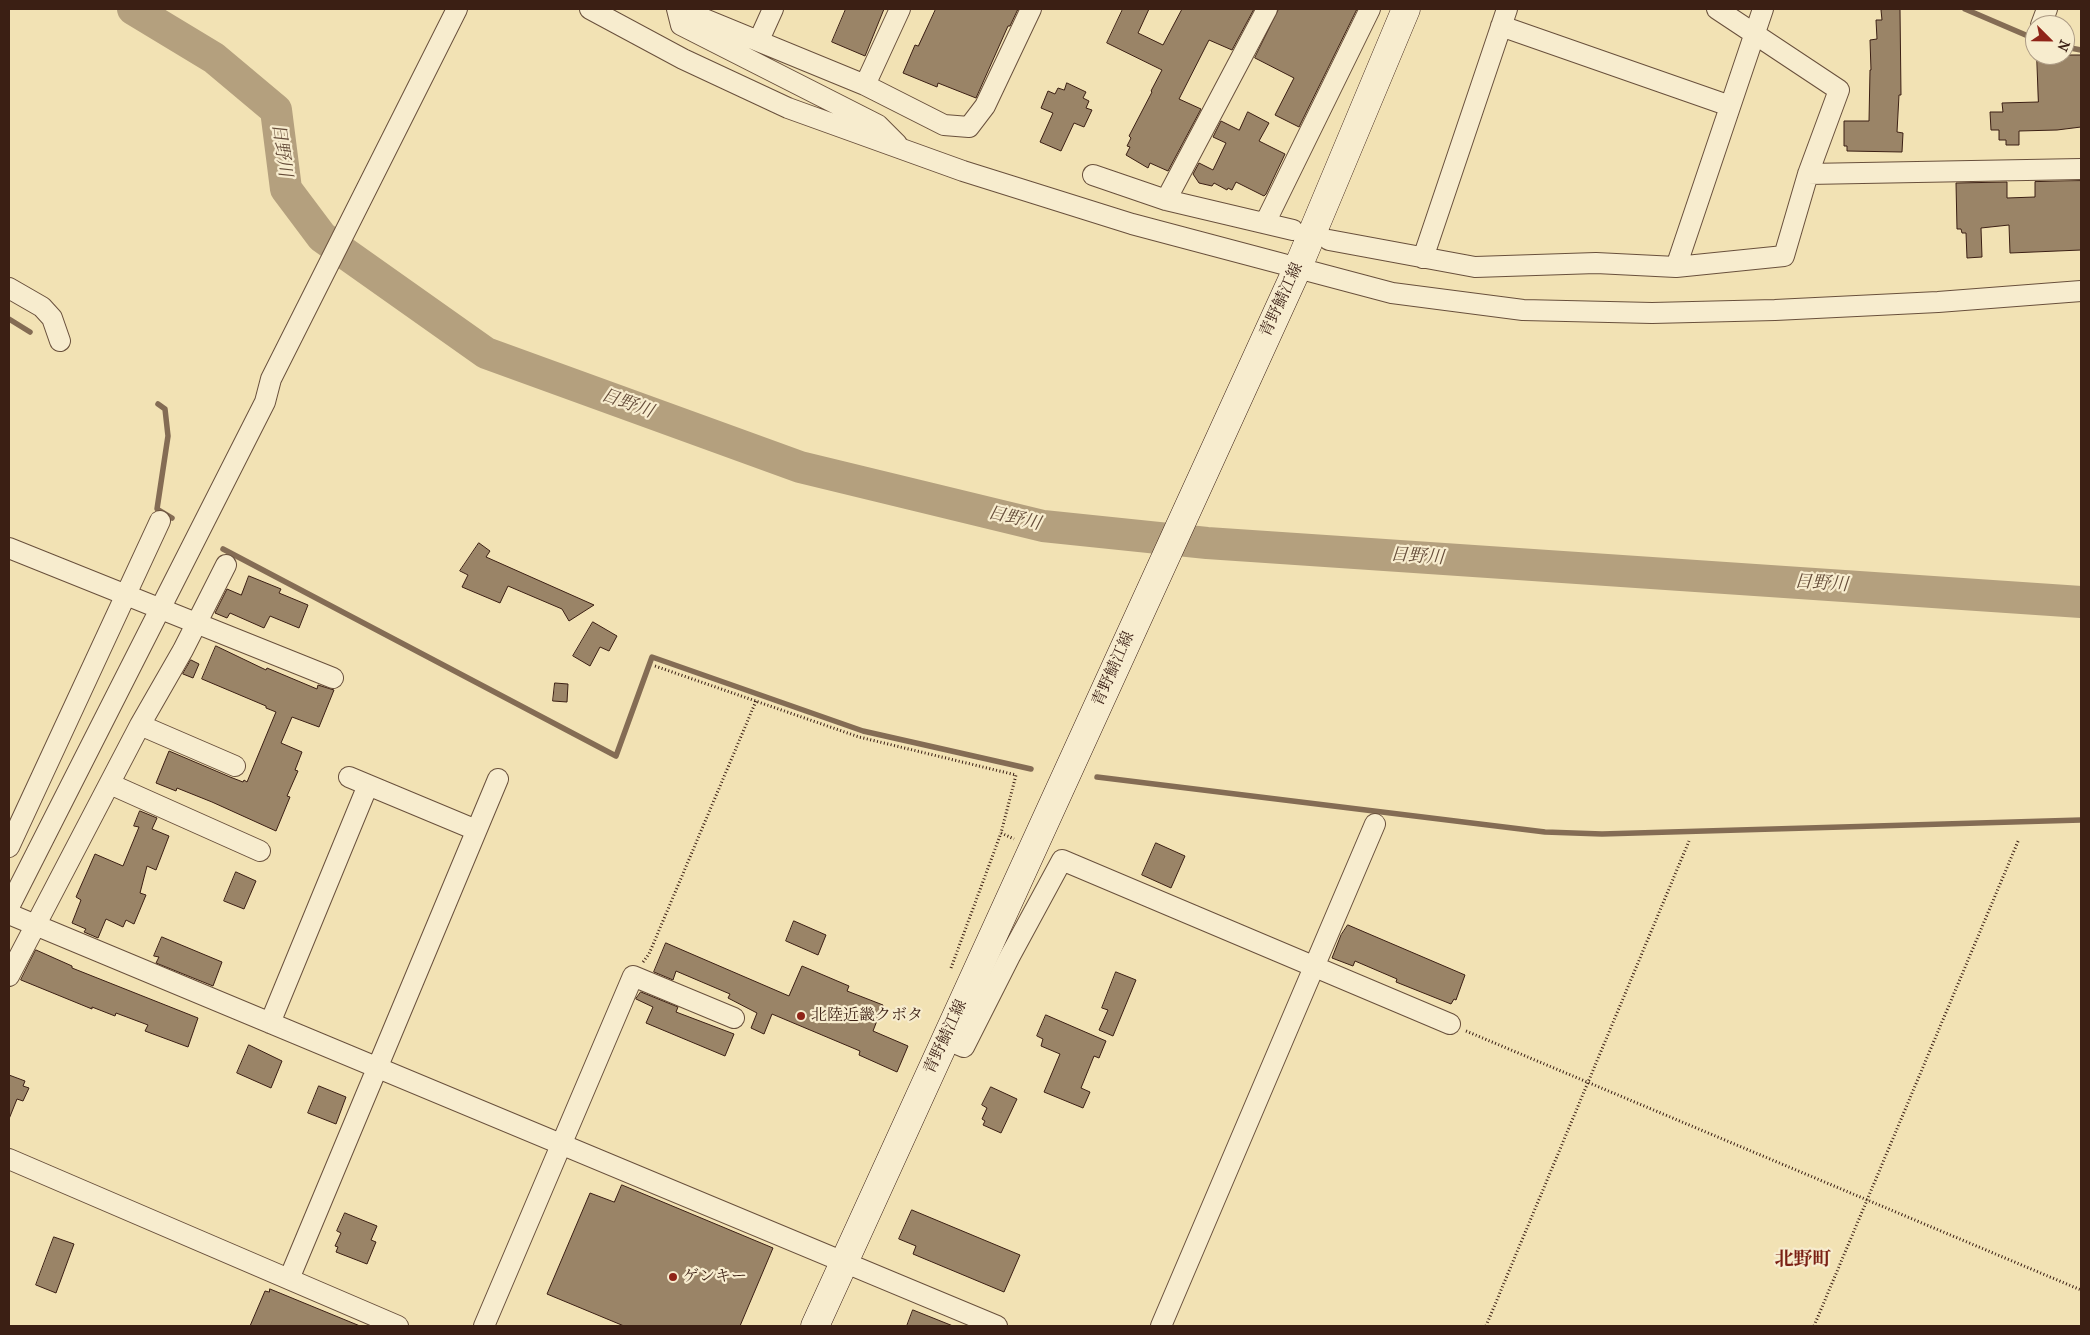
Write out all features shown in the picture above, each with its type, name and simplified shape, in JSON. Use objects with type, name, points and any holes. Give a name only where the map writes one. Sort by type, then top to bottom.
[{"type":"main road","name":"青野鯖江線","points":[[815,1326],[1294,274],[1406,9]]},
{"type":"street","points":[[9,907],[265,402],[271,379],[458,9]]},
{"type":"street","points":[[590,9],[683,59],[788,108],[963,171],[1294,274],[1392,293],[1523,310],[1652,313],[1775,310],[1938,302],[2081,291]]},
{"type":"street","points":[[902,149],[878,125],[681,25],[679,9],[865,84],[944,125],[969,127],[985,106],[1031,9]]},
{"type":"street","points":[[759,40],[773,9]]},
{"type":"street","points":[[865,84],[900,9]]},
{"type":"street","points":[[1166,200],[1267,9]]},
{"type":"street","points":[[1265,223],[1370,9]]},
{"type":"street","points":[[1329,240],[1475,267],[1596,263],[1676,267],[1784,256],[1808,174],[1839,90],[1717,9]]},
{"type":"street","points":[[1676,267],[1763,9]]},
{"type":"street","points":[[1423,258],[1504,18],[1730,106]]},
{"type":"street","points":[[1808,174],[2081,169]]},
{"type":"street","points":[[1093,174],[1166,200],[1293,230]]},
{"type":"street","points":[[9,288],[42,307],[52,318],[60,341]]},
{"type":"street","points":[[9,847],[124,594],[160,520]]},
{"type":"street","points":[[9,548],[334,678]]},
{"type":"street","points":[[9,976],[226,565]]},
{"type":"street","points":[[140,725],[235,766]]},
{"type":"street","points":[[350,777],[476,830]]},
{"type":"street","points":[[289,1279],[498,779]]},
{"type":"street","points":[[110,784],[260,851]]},
{"type":"street","points":[[270,1022],[368,785]]},
{"type":"street","points":[[1161,1326],[1375,824]]},
{"type":"street","points":[[945,1039],[964,1048],[1010,956],[1062,860],[1450,1024]]},
{"type":"street","points":[[9,914],[997,1326]]},
{"type":"street","points":[[484,1326],[633,976],[734,1018]]},
{"type":"street","points":[[9,1159],[398,1326]]},
{"type":"path","points":[[655,666],[860,737],[1016,776],[1001,833],[948,974]]},
{"type":"path","points":[[633,976],[649,954],[756,701]]},
{"type":"path","points":[[1001,833],[1017,840]]},
{"type":"path","points":[[1814,1326],[2019,839]]},
{"type":"path","points":[[1486,1326],[1689,842]]},
{"type":"path","points":[[1450,1024],[2081,1290]]},
{"type":"building","points":[[846,9],[884,9],[865,56],[832,42]]},
{"type":"building","points":[[936,9],[1018,9],[1010,26],[1008,26],[976,98],[938,83],[937,87],[903,73],[915,45],[918,46]]},
{"type":"building","points":[[1123,9],[1149,9],[1138,33],[1163,45],[1182,9],[1254,9],[1232,50],[1209,40],[1179,99],[1201,109],[1168,171],[1150,163],[1148,168],[1126,155],[1130,147],[1127,146],[1131,138],[1129,136],[1162,70],[1107,43]]},
{"type":"building","points":[[1279,9],[1357,9],[1299,127],[1275,115],[1294,78],[1255,58]]},
{"type":"building","points":[[1900,9],[1901,95],[1899,95],[1897,132],[1903,133],[1902,152],[1847,151],[1847,146],[1844,146],[1844,121],[1869,121],[1870,40],[1877,39],[1876,20],[1882,20],[1881,10]]},
{"type":"building","points":[[2075,55],[2081,55],[2081,127],[2019,131],[2019,145],[2006,145],[2006,140],[1999,140],[1999,130],[1991,130],[1990,112],[2003,112],[2002,103],[2038,102],[2037,65],[2075,65]]},
{"type":"building","points":[[1067,83],[1086,92],[1083,98],[1089,101],[1086,108],[1092,110],[1084,127],[1074,123],[1061,151],[1040,142],[1053,113],[1041,108],[1048,91],[1055,94],[1058,88],[1064,90]]},
{"type":"building","points":[[1248,112],[1269,123],[1259,141],[1285,154],[1266,194],[1264,196],[1236,182],[1232,190],[1228,188],[1227,190],[1214,183],[1212,186],[1199,183],[1193,174],[1199,163],[1213,170],[1226,143],[1213,137],[1221,121],[1239,130]]},
{"type":"building","points":[[2081,181],[2081,250],[2010,253],[2009,225],[1981,228],[1982,257],[1967,258],[1966,233],[1962,233],[1961,229],[1957,229],[1956,183],[2007,182],[2007,198],[2035,197],[2035,182]]},
{"type":"building","points":[[479,543],[490,551],[486,557],[594,605],[569,621],[562,609],[508,586],[500,603],[462,587],[468,575],[460,571]]},
{"type":"building","points":[[249,576],[281,589],[279,593],[308,605],[299,628],[270,616],[264,628],[230,613],[227,618],[215,613],[227,589],[241,595]]},
{"type":"building","points":[[593,622],[617,636],[609,651],[600,647],[590,666],[573,656]]},
{"type":"building","points":[[216,646],[266,670],[267,668],[317,689],[318,685],[334,690],[319,727],[292,717],[281,743],[302,752],[295,770],[298,771],[287,796],[290,797],[276,831],[177,788],[176,791],[156,783],[169,751],[230,777],[247,782],[276,712],[202,679]]},
{"type":"building","points":[[191,660],[199,664],[193,678],[183,674]]},
{"type":"building","points":[[555,683],[568,684],[567,702],[553,701]]},
{"type":"building","points":[[140,811],[157,818],[152,829],[169,836],[156,870],[147,866],[140,893],[146,895],[134,924],[126,920],[123,927],[106,919],[98,938],[84,932],[86,929],[72,923],[81,900],[76,897],[95,854],[123,866],[139,827],[134,826]]},
{"type":"building","points":[[1156,843],[1185,856],[1171,888],[1142,875]]},
{"type":"building","points":[[236,872],[256,881],[244,909],[224,901]]},
{"type":"building","points":[[794,921],[826,935],[818,955],[786,941]]},
{"type":"building","points":[[1348,925],[1465,975],[1456,1000],[1454,999],[1451,1004],[1396,982],[1397,979],[1355,961],[1353,966],[1332,958],[1341,935]]},
{"type":"building","points":[[162,937],[222,962],[213,986],[156,963],[159,957],[154,956]]},
{"type":"building","points":[[666,943],[789,996],[802,966],[849,986],[847,991],[883,1005],[873,1031],[908,1046],[897,1072],[859,1055],[860,1051],[772,1014],[764,1034],[751,1028],[757,1013],[728,998],[730,994],[676,971],[673,980],[654,972]]},
{"type":"building","points":[[36,950],[72,966],[72,968],[198,1018],[188,1047],[145,1031],[148,1025],[116,1013],[115,1016],[92,1007],[92,1009],[21,980]]},
{"type":"building","points":[[1116,972],[1136,980],[1113,1036],[1099,1030],[1108,1010],[1102,1008]]},
{"type":"building","points":[[641,992],[678,1007],[676,1012],[734,1034],[725,1056],[646,1023],[653,1007],[636,999]]},
{"type":"building","points":[[1046,1015],[1106,1041],[1099,1058],[1094,1056],[1081,1088],[1090,1092],[1083,1108],[1044,1092],[1060,1054],[1041,1046],[1043,1039],[1037,1036]]},
{"type":"building","points":[[249,1045],[282,1061],[271,1088],[237,1073]]},
{"type":"building","points":[[9,1075],[25,1081],[23,1086],[29,1088],[23,1101],[17,1099],[9,1119]]},
{"type":"building","points":[[319,1086],[346,1097],[336,1124],[308,1113]]},
{"type":"building","points":[[991,1087],[1017,1099],[1001,1133],[983,1125],[985,1121],[982,1119],[987,1108],[982,1105]]},
{"type":"building","points":[[622,1185],[773,1248],[740,1326],[624,1326],[547,1294],[590,1193],[614,1202]]},
{"type":"building","points":[[912,1210],[1020,1255],[1004,1292],[913,1254],[916,1246],[899,1239]]},
{"type":"building","points":[[345,1213],[377,1226],[371,1240],[376,1242],[367,1264],[336,1252],[338,1247],[335,1246],[341,1233],[337,1231]]},
{"type":"building","points":[[54,1237],[74,1244],[56,1293],[36,1285]]},
{"type":"building","points":[[270,1289],[360,1326],[250,1326],[265,1291],[269,1292]]},
{"type":"building","points":[[913,1310],[953,1326],[907,1326]]},
{"type":"waterway","name":"日野川","points":[[133,9],[214,58],[276,110],[286,189],[322,237],[486,353],[800,467],[1043,526],[1207,543],[2081,602]]},
{"type":"waterway","points":[[1965,9],[2025,35]]},
{"type":"waterway","points":[[2075,49],[2081,50]]},
{"type":"waterway","points":[[9,319],[30,332]]},
{"type":"waterway","points":[[158,404],[165,409],[168,436],[157,509],[172,518]]},
{"type":"waterway","points":[[223,549],[616,756],[652,657],[863,731],[1031,769]]},
{"type":"waterway","points":[[1097,777],[1545,832],[1602,834],[2081,820]]},
{"type":"place","name":"北陸近畿クボタ","points":[[801,1016]]},
{"type":"place","name":"ゲンキー","points":[[673,1277]]},
{"type":"district","name":"北野町","points":[[1803,1260]]}]
